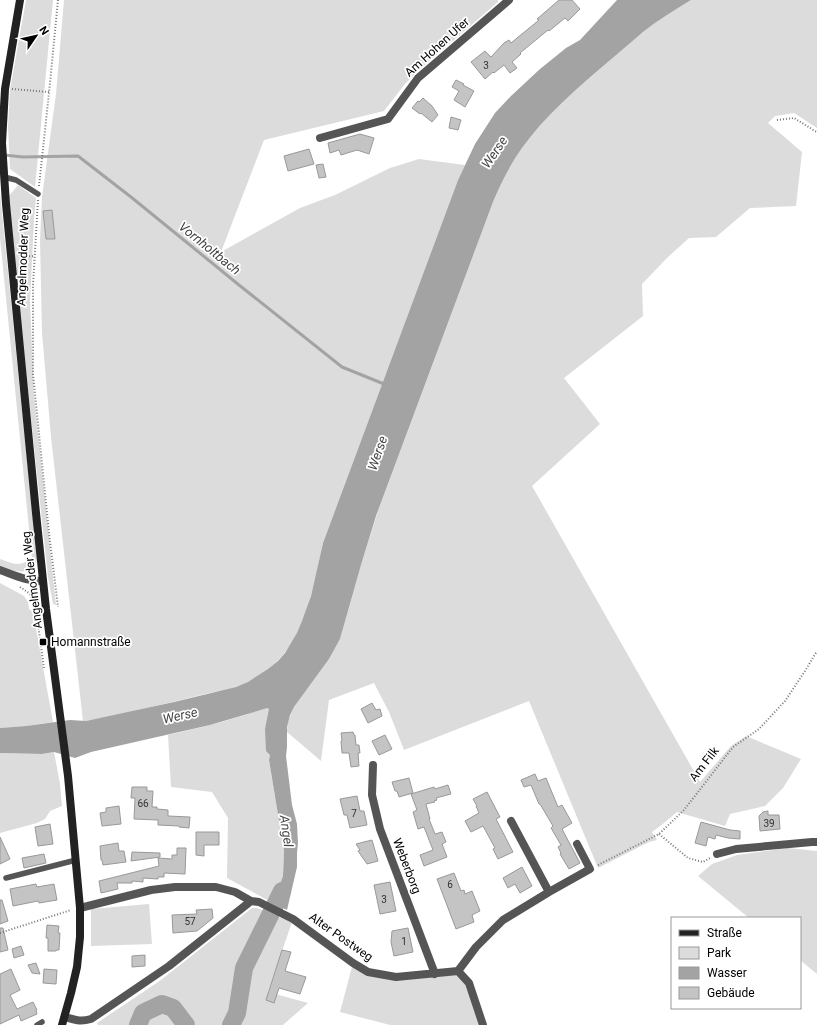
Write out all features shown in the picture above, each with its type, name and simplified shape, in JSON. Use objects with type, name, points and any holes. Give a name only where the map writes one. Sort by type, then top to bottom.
[{"type":"street","name":"Angelmodder Weg","points":[[20,0],[5,89],[2,142],[11,258],[43,581],[66,761],[76,860],[76,909],[80,938],[77,967],[63,1021]]},
{"type":"street","name":"Am Hohen Ufer","points":[[320,138],[388,118],[418,78],[508,0]]},
{"type":"street","points":[[0,570],[26,580],[43,581]]},
{"type":"street","name":"Weberborg","points":[[374,765],[372,795],[380,829],[435,974]]},
{"type":"street","points":[[511,821],[549,892]]},
{"type":"street","points":[[718,854],[736,850],[817,842]]},
{"type":"street","points":[[483,1025],[469,983],[458,971],[476,947],[503,920],[590,869],[577,844]]},
{"type":"street","name":"Alter Postweg","points":[[76,909],[151,890],[175,887],[216,887],[235,892],[251,901],[267,905],[288,916],[353,963],[368,972],[396,977],[458,971]]},
{"type":"street","points":[[63,1021],[84,1021],[91,1019],[169,966],[251,901]]},
{"type":"lane","name":"Angelmodder Weg","points":[[4,177],[16,180],[38,194]]},
{"type":"lane","points":[[6,878],[76,860]]},
{"type":"path","name":"Angelmodder Weg","points":[[58,0],[50,92],[38,194],[33,285],[34,374],[49,533],[58,607]]},
{"type":"path","points":[[5,89],[50,92]]},
{"type":"path","points":[[777,120],[794,118],[817,132]]},
{"type":"path","points":[[11,258],[34,256]]},
{"type":"path","points":[[16,585],[28,593],[34,601],[36,610]]},
{"type":"path","name":"Am Filk","points":[[590,869],[659,834],[684,810],[733,747],[759,729],[785,701],[817,651]]},
{"type":"path","points":[[659,834],[688,858],[702,862],[718,854]]},
{"type":"path","points":[[0,933],[76,909]]},
{"type":"green space","points":[[26,0],[53,0],[35,187],[10,169],[8,127],[10,90]]},
{"type":"green space","points":[[64,0],[498,0],[498,2],[419,70],[405,84],[384,111],[264,140],[221,252],[300,208],[335,195],[390,168],[419,159],[465,165],[458,180],[323,543],[310,601],[297,634],[288,649],[277,662],[256,678],[243,684],[225,690],[86,721],[83,721],[51,437],[42,333],[40,240],[42,197],[56,94]]},
{"type":"green space","points":[[691,0],[817,0],[817,128],[794,113],[775,116],[768,123],[802,152],[796,206],[750,208],[716,237],[689,238],[642,284],[643,316],[564,378],[600,424],[532,486],[700,782],[731,746],[746,736],[801,759],[783,788],[765,806],[730,814],[725,826],[677,812],[652,832],[657,840],[649,842],[598,868],[529,701],[404,750],[389,712],[374,683],[329,700],[321,761],[287,732],[287,729],[294,707],[329,659],[340,639],[378,511],[493,202],[510,168],[530,137],[548,116],[568,97],[643,32]]},
{"type":"green space","points":[[18,185],[36,198],[30,301],[34,395],[56,605],[53,604],[48,577],[9,196]]},
{"type":"green space","points":[[0,193],[37,559],[34,568],[25,571],[13,570],[0,566],[0,559],[19,564],[32,559],[0,238]]},
{"type":"green space","points":[[0,583],[24,596],[28,602],[29,609],[33,612],[53,722],[0,728]]},
{"type":"green space","points":[[267,707],[269,709],[269,760],[284,851],[283,876],[271,902],[227,878],[228,818],[212,792],[171,787],[168,735],[255,712]]},
{"type":"green space","points":[[54,752],[60,784],[62,806],[50,811],[45,819],[37,823],[0,833],[0,753],[42,754]]},
{"type":"green space","points":[[788,848],[817,851],[817,974],[801,961],[801,917],[748,917],[698,876],[712,864],[737,855]]},
{"type":"green space","points":[[149,904],[152,944],[91,946],[91,909]]},
{"type":"green space","points":[[252,908],[265,911],[238,964],[234,985],[232,1010],[225,1025],[191,1025],[175,1007],[162,1002],[142,1011],[136,1025],[98,1025],[97,1023],[161,980]]},
{"type":"green space","points":[[288,916],[293,919],[268,992],[308,1003],[283,1025],[231,1025],[237,1013],[244,968],[278,918]]},
{"type":"green space","points":[[353,963],[396,977],[458,971],[469,983],[483,1025],[390,1025],[340,1012]]},
{"type":"green space","points":[[162,1004],[173,1008],[186,1025],[138,1025],[143,1013]]},
{"type":"water","name":"Werse","points":[[617,0],[691,0],[643,32],[559,105],[522,148],[496,195],[376,516],[340,639],[329,659],[294,707],[290,715],[287,727],[286,756],[292,805],[297,824],[298,843],[297,867],[287,910],[271,902],[283,876],[284,851],[269,760],[270,755],[266,751],[265,729],[269,709],[267,708],[210,725],[91,752],[75,758],[54,752],[42,754],[0,753],[0,728],[70,720],[86,721],[236,687],[248,682],[268,669],[285,653],[297,633],[302,621],[311,596],[323,543],[458,180],[475,144],[495,113],[511,96],[540,69],[566,48],[580,40]]},
{"type":"building","points":[[559,0],[572,0],[580,9],[568,21],[565,18],[520,53],[521,54],[512,62],[517,68],[510,73],[504,65],[485,79],[471,62],[485,51],[491,57],[504,43],[509,40],[511,43],[539,20],[537,19]]},
{"type":"building","points":[[456,80],[474,91],[465,107],[454,100],[459,91],[452,87]]},
{"type":"building","points":[[423,98],[432,106],[438,115],[432,122],[412,108]]},
{"type":"building","points":[[451,117],[461,120],[458,130],[449,128]]},
{"type":"building","points":[[360,134],[374,138],[369,154],[357,150],[341,155],[339,150],[330,153],[328,143]]},
{"type":"building","points":[[309,149],[314,164],[288,171],[284,156]]},
{"type":"building","points":[[323,164],[326,177],[319,178],[316,165]]},
{"type":"building","points":[[52,210],[55,239],[46,239],[43,211]]},
{"type":"building","points":[[372,703],[376,710],[380,709],[382,716],[368,723],[361,709]]},
{"type":"building","points":[[353,732],[355,735],[356,745],[359,745],[360,753],[358,753],[359,766],[351,767],[349,753],[342,753],[341,733]]},
{"type":"building","points":[[385,735],[392,749],[379,755],[372,741]]},
{"type":"building","points":[[535,774],[538,781],[546,778],[558,807],[562,805],[572,823],[562,829],[580,863],[569,869],[560,854],[561,853],[558,847],[561,845],[551,828],[553,826],[539,804],[531,785],[524,787],[521,780]]},
{"type":"building","points":[[409,778],[413,793],[399,797],[392,782]]},
{"type":"building","points":[[448,785],[451,794],[436,798],[437,800],[434,801],[435,802],[426,804],[429,819],[435,834],[442,832],[446,842],[442,844],[447,857],[424,866],[420,855],[433,850],[424,827],[418,829],[413,812],[417,810],[411,794],[434,787],[435,789]]},
{"type":"building","points":[[132,787],[147,787],[147,791],[153,791],[152,807],[168,810],[168,816],[190,817],[189,828],[158,825],[158,820],[134,819],[135,798],[131,798]]},
{"type":"building","points":[[487,792],[500,817],[496,819],[513,852],[498,859],[493,849],[495,848],[483,826],[471,832],[465,821],[479,813],[473,799]]},
{"type":"building","points":[[357,796],[360,811],[364,811],[367,825],[350,828],[347,815],[344,815],[340,799]]},
{"type":"building","points":[[119,806],[121,824],[102,826],[100,813],[106,812],[106,808]]},
{"type":"building","points":[[768,811],[768,815],[779,815],[780,829],[760,831],[759,816],[763,812]]},
{"type":"building","points":[[701,822],[730,830],[740,831],[740,839],[716,835],[715,839],[708,837],[706,846],[695,843]]},
{"type":"building","points":[[50,824],[53,844],[38,846],[35,827]]},
{"type":"building","points":[[196,832],[219,832],[219,845],[204,845],[204,856],[196,855]]},
{"type":"building","points":[[0,837],[10,859],[0,864]]},
{"type":"building","points":[[372,840],[378,861],[367,864],[358,851],[360,850],[356,844]]},
{"type":"building","points":[[118,843],[119,851],[124,851],[126,862],[103,865],[100,846]]},
{"type":"building","points":[[177,848],[186,848],[185,874],[164,873],[164,877],[158,877],[158,879],[143,878],[143,882],[132,881],[132,883],[117,883],[118,889],[101,893],[99,881],[159,866],[158,858],[172,859],[172,855],[177,855]]},
{"type":"building","points":[[132,852],[160,853],[160,857],[131,861]]},
{"type":"building","points":[[44,854],[46,863],[24,868],[22,858]]},
{"type":"building","points":[[522,867],[532,886],[520,893],[515,884],[508,888],[503,878]]},
{"type":"building","points":[[454,873],[461,891],[464,890],[465,894],[472,891],[480,911],[472,915],[474,922],[456,929],[437,879]]},
{"type":"building","points":[[390,882],[396,911],[380,914],[374,885]]},
{"type":"building","points":[[36,884],[37,887],[54,884],[57,900],[39,903],[38,901],[13,906],[10,889]]},
{"type":"building","points":[[0,900],[2,900],[8,921],[0,924]]},
{"type":"building","points":[[212,909],[213,918],[197,931],[173,933],[172,915],[197,914],[196,910]]},
{"type":"building","points":[[47,925],[59,926],[59,950],[48,951],[48,938],[46,938]]},
{"type":"building","points":[[0,928],[3,928],[8,950],[0,952]]},
{"type":"building","points":[[408,928],[413,952],[394,956],[391,942],[392,931]]},
{"type":"building","points":[[21,946],[24,955],[14,958],[12,949]]},
{"type":"building","points":[[282,950],[291,952],[285,971],[306,977],[300,994],[279,988],[274,1003],[266,1000]]},
{"type":"building","points":[[145,955],[145,966],[132,967],[132,956]]},
{"type":"building","points":[[36,963],[40,974],[32,973],[28,965]]},
{"type":"building","points":[[11,969],[20,990],[10,995],[17,1009],[33,1002],[37,1010],[37,1014],[21,1021],[19,1015],[0,1024],[0,974]]},
{"type":"building","points":[[44,969],[57,970],[56,984],[43,983]]},
{"type":"waterway","name":"Vornholtbach","points":[[4,155],[23,157],[78,156],[342,367],[384,384]]},
{"type":"waterway","name":"Angel","points":[[231,1025],[237,1013],[244,968],[282,891]]},
{"type":"waterway","name":"Angel","points":[[138,1025],[143,1013],[162,1004],[173,1008],[186,1025]]},
{"type":"place","name":"Homannstraße","points":[[43,642]]}]
